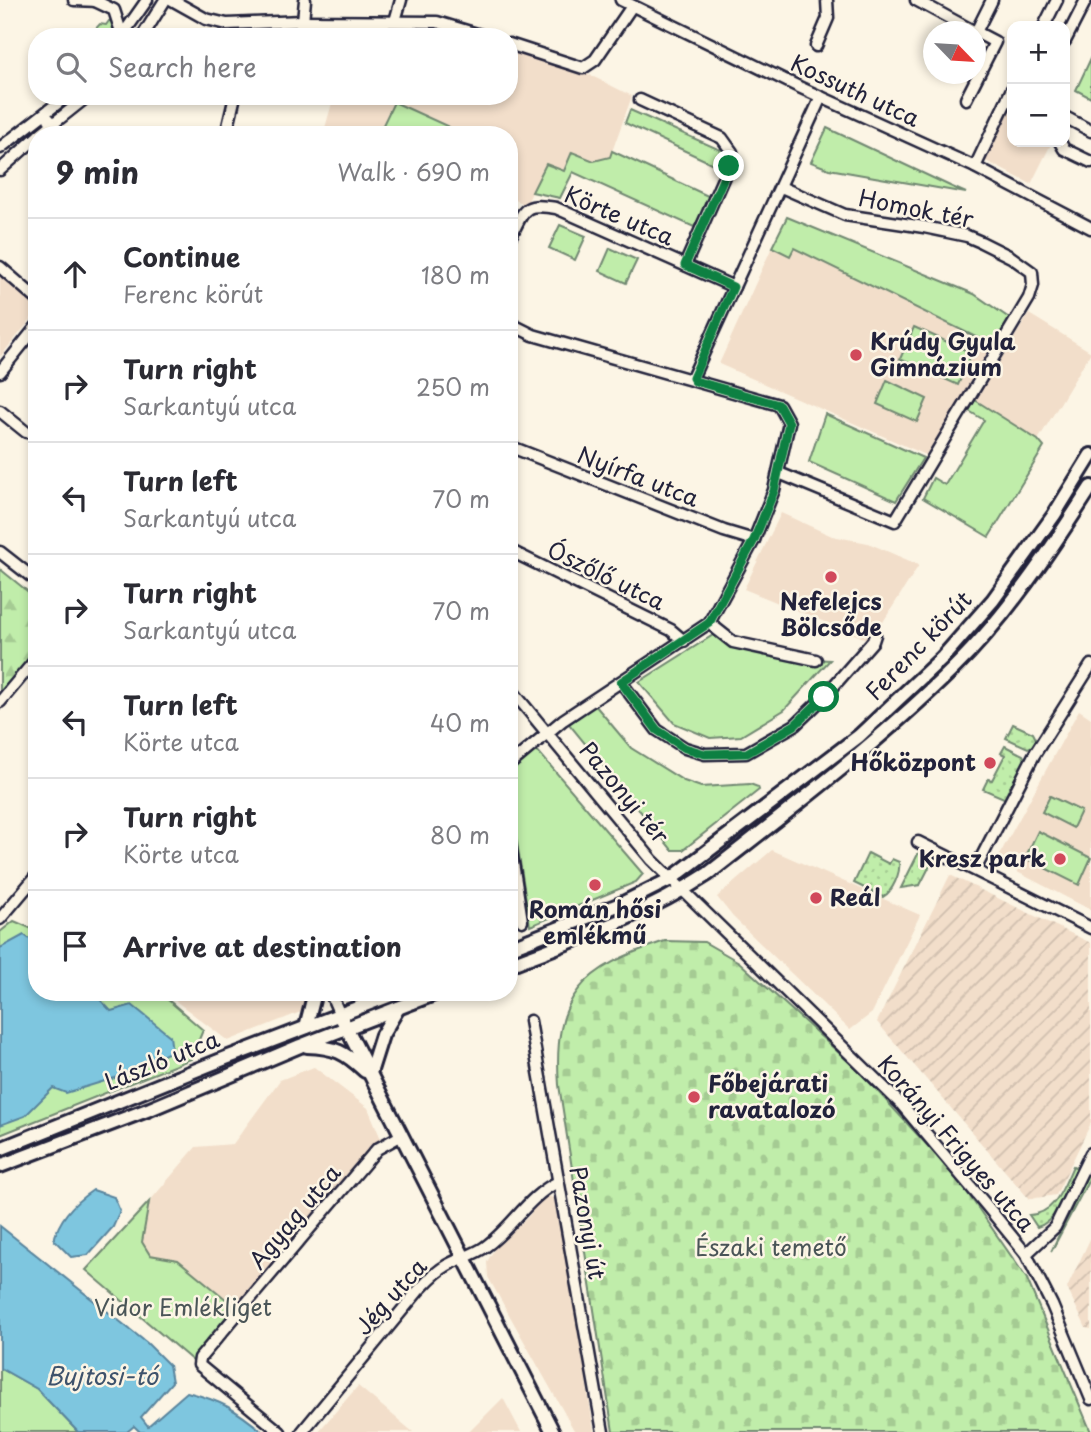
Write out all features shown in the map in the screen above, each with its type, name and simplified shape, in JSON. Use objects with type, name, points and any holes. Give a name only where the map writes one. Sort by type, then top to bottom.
[{"type":"main road","name":"Ferenc körút","points":[[671,879],[859,736],[943,657],[993,600],[1024,558],[1091,456]]},
{"type":"main road","name":"Ferenc körút","points":[[682,891],[708,874],[867,749],[954,668],[1006,610],[1066,527],[1091,487]]},
{"type":"main road","points":[[518,944],[612,907],[671,879]]},
{"type":"main road","points":[[518,962],[592,933],[682,891]]},
{"type":"main road","points":[[306,1027],[313,1001]]},
{"type":"main road","points":[[376,1001],[340,1015],[553,1432]]},
{"type":"main road","points":[[347,1028],[416,1001]]},
{"type":"main road","points":[[370,1074],[382,1035],[398,1008]]},
{"type":"main road","name":"László utca","points":[[0,1149],[340,1015]]},
{"type":"main road","name":"László utca","points":[[0,1166],[150,1109],[347,1028]]},
{"type":"main road","points":[[300,1046],[335,1049],[350,1057],[370,1074]]},
{"type":"street","points":[[74,0],[99,1],[114,10],[120,28]]},
{"type":"street","points":[[128,28],[147,0]]},
{"type":"street","points":[[148,28],[165,0]]},
{"type":"street","points":[[172,0],[206,19],[227,24],[303,20],[395,21],[437,22],[457,28]]},
{"type":"street","points":[[303,20],[305,0]]},
{"type":"street","points":[[395,21],[401,0]]},
{"type":"street","name":"Kossuth utca","points":[[621,0],[821,97],[975,167],[1091,228]]},
{"type":"street","points":[[816,46],[828,18],[827,0]]},
{"type":"street","points":[[916,0],[955,21]]},
{"type":"street","points":[[981,21],[992,0]]},
{"type":"street","points":[[1046,21],[1057,0]]},
{"type":"street","points":[[1070,31],[1086,0]]},
{"type":"street","points":[[518,47],[583,68],[595,60],[632,6]]},
{"type":"street","points":[[248,28],[249,24]]},
{"type":"street","points":[[986,38],[995,42],[986,60]]},
{"type":"street","points":[[966,99],[974,84]]},
{"type":"street","points":[[694,380],[693,376],[821,97]]},
{"type":"street","name":"Körte utca","points":[[640,100],[722,138],[732,152],[729,166],[685,265]]},
{"type":"street","points":[[975,167],[1007,100]]},
{"type":"street","points":[[0,148],[54,105]]},
{"type":"street","points":[[50,126],[76,105]]},
{"type":"street","points":[[228,126],[233,105]]},
{"type":"street","points":[[44,113],[55,126]]},
{"type":"street","points":[[1070,120],[1091,131]]},
{"type":"street","points":[[0,170],[28,145]]},
{"type":"street","points":[[1063,147],[1091,162]]},
{"type":"street","points":[[16,155],[28,151]]},
{"type":"street","name":"Homok tér","points":[[779,473],[895,521],[1028,298],[1033,281],[1032,272],[1026,267],[967,236],[845,215],[781,187]]},
{"type":"street","name":"Körte utca","points":[[518,222],[529,206],[556,208],[733,287]]},
{"type":"street","points":[[0,267],[28,291]]},
{"type":"street","points":[[518,327],[533,334],[779,405],[789,423],[779,473],[754,540],[709,623],[547,733],[518,757]]},
{"type":"street","points":[[0,372],[28,337]]},
{"type":"street","points":[[0,411],[26,432]]},
{"type":"street","name":"Nyírfa utca","points":[[518,450],[724,531],[754,540]]},
{"type":"street","points":[[0,552],[28,574]]},
{"type":"street","name":"Ószőlő utca","points":[[518,554],[671,629],[684,641]]},
{"type":"street","points":[[709,623],[733,642],[816,660]]},
{"type":"street","name":"Ferenc körút","points":[[621,682],[657,730],[685,748],[705,754],[747,753],[795,725],[824,697],[873,641],[874,635]]},
{"type":"street","points":[[975,868],[1034,755],[1091,665]]},
{"type":"street","points":[[0,702],[28,669]]},
{"type":"street","name":"Pazonyi tér","points":[[518,698],[648,855],[682,891]]},
{"type":"street","points":[[918,842],[1091,928]]},
{"type":"street","points":[[0,919],[28,886]]},
{"type":"street","name":"Korányi Frigyes utca","points":[[682,891],[902,1105],[1026,1254],[1052,1305],[1091,1399]]},
{"type":"street","points":[[518,895],[522,921]]},
{"type":"street","points":[[334,1001],[340,1015]]},
{"type":"street","name":"Pazonyi út","points":[[530,1021],[603,1432]]},
{"type":"street","name":"Agyag utca","points":[[280,1432],[199,1365],[200,1358],[377,1149],[402,1135]]},
{"type":"street","points":[[1026,1254],[1055,1227],[1091,1153]]},
{"type":"street","name":"Jég utca","points":[[302,1432],[418,1291],[445,1266],[485,1247],[534,1197],[558,1182]]},
{"type":"shaded area","points":[[518,48],[572,66],[632,96],[610,157],[564,171],[546,164],[526,205],[518,201],[518,126],[326,126],[331,105],[518,105]]},
{"type":"shaded area","points":[[1007,107],[1007,147],[1050,147],[1031,184],[982,159]]},
{"type":"shaded area","name":"Krúdy Gyula Gimnázium","points":[[772,247],[789,256],[794,247],[994,346],[926,455],[719,364]]},
{"type":"shaded area","points":[[0,276],[28,299],[28,323],[0,357]]},
{"type":"shaded area","points":[[1029,314],[1091,352],[1038,440],[975,400]]},
{"type":"shaded area","name":"Nefelejcs Bölcsőde","points":[[781,513],[832,536],[868,543],[919,565],[871,641],[744,589]]},
{"type":"shaded area","points":[[1079,710],[1091,718],[1091,910],[996,861]]},
{"type":"shaded area","points":[[772,850],[920,915],[872,1013],[850,1030],[733,917],[717,897]]},
{"type":"shaded area","points":[[950,875],[1091,943],[1091,1123],[1056,1195],[1029,1199],[877,1022]]},
{"type":"shaded area","points":[[176,1001],[306,1001],[303,1011],[228,1041]]},
{"type":"shaded area","points":[[314,1067],[368,1108],[381,1139],[238,1309],[178,1260],[150,1255],[142,1242],[149,1202],[196,1147],[233,1144],[280,1080]]},
{"type":"shaded area","points":[[544,1195],[554,1198],[574,1301],[594,1432],[575,1432],[488,1277],[487,1262],[495,1248],[528,1217]]},
{"type":"shaded area","points":[[1091,1237],[1091,1329],[1086,1328],[1067,1288]]},
{"type":"shaded area","points":[[358,1386],[413,1432],[318,1432]]},
{"type":"shaded area","points":[[503,1398],[521,1432],[469,1432]]},
{"type":"green space","points":[[116,20],[114,28],[96,28],[100,24],[106,25],[109,21]]},
{"type":"green space","points":[[1091,58],[1091,98],[1076,90]]},
{"type":"green space","points":[[393,105],[401,105],[447,126],[382,126]]},
{"type":"green space","points":[[630,110],[720,150],[723,143],[729,149],[724,169],[625,123]]},
{"type":"green space","points":[[827,128],[966,193],[829,169],[811,162]]},
{"type":"green space","points":[[612,151],[710,197],[694,227],[573,172],[560,198],[532,192],[546,164],[564,171],[572,152],[594,161],[610,157]]},
{"type":"green space","points":[[787,217],[974,294],[1012,320],[994,346],[794,248],[790,256],[772,247]]},
{"type":"green space","points":[[560,225],[586,236],[575,260],[549,248]]},
{"type":"green space","points":[[610,248],[637,260],[626,283],[600,271]]},
{"type":"green space","points":[[914,327],[972,353],[958,385],[900,359]]},
{"type":"green space","points":[[887,380],[927,399],[917,422],[877,404]]},
{"type":"green space","points":[[975,400],[1038,440],[1044,447],[989,537],[923,498],[933,478],[945,485],[984,420],[969,411]]},
{"type":"green space","points":[[825,414],[923,458],[896,501],[809,462]]},
{"type":"green space","points":[[0,569],[28,592],[28,663],[0,696]]},
{"type":"green space","points":[[718,632],[772,652],[830,660],[784,710],[741,736],[710,738],[674,723],[639,682]]},
{"type":"green space","points":[[595,705],[631,748],[684,781],[701,787],[750,784],[759,790],[683,850],[672,850],[569,724]]},
{"type":"green space","points":[[1013,724],[1033,733],[1035,745],[1028,748],[1006,738]]},
{"type":"green space","points":[[1005,746],[1023,755],[1026,761],[1006,799],[983,789],[988,779],[992,780],[1005,755],[1001,753]]},
{"type":"green space","points":[[536,749],[643,874],[636,882],[530,926],[518,849],[518,763]]},
{"type":"green space","points":[[1050,796],[1081,811],[1073,828],[1042,812]]},
{"type":"green space","name":"Kresz park","points":[[1038,831],[1091,858],[1079,885],[1025,858]]},
{"type":"green space","points":[[925,849],[936,854],[920,885],[901,888],[918,854]]},
{"type":"green space","points":[[868,853],[889,864],[892,859],[899,862],[895,882],[883,897],[854,883]]},
{"type":"green space","points":[[604,915],[578,931],[518,955],[518,948]]},
{"type":"green space","points":[[14,921],[28,927],[28,1001],[169,1001],[203,1030],[191,1059],[0,1135],[0,932]]},
{"type":"green space","name":"Északi temető","points":[[665,941],[704,942],[739,962],[861,1073],[958,1179],[1027,1279],[1091,1432],[613,1432],[559,1085],[558,1054],[561,1028],[568,1007],[579,989],[613,962]]},
{"type":"green space","points":[[1073,1166],[1077,1168],[1057,1210],[1051,1218],[1037,1227],[1029,1215],[1046,1210],[1052,1205]]},
{"type":"green space","points":[[1091,1172],[1091,1176],[1051,1252],[1088,1173]]},
{"type":"green space","name":"Vidor Emlékliget","points":[[149,1202],[142,1242],[150,1255],[178,1260],[238,1309],[193,1361],[86,1270]]},
{"type":"green space","points":[[0,1368],[37,1389],[78,1432],[0,1432]]},
{"type":"water","points":[[24,935],[28,938],[28,1001],[102,1001],[111,1011],[132,1005],[170,1036],[172,1051],[118,1077],[66,1093],[53,1088],[25,1116],[0,1125],[0,948]]},
{"type":"water","points":[[93,1190],[114,1197],[120,1211],[113,1227],[88,1255],[71,1257],[54,1240],[56,1232],[69,1212]]},
{"type":"water","name":"Bujtosi-tó","points":[[0,1226],[147,1343],[169,1365],[172,1382],[141,1417],[148,1426],[187,1392],[228,1407],[263,1432],[140,1432],[134,1426],[127,1432],[78,1432],[37,1389],[0,1368]]},
{"type":"place","name":"Krúdy Gyula Gimnázium","points":[[856,355]]},
{"type":"place","name":"Nefelejcs Bölcsőde","points":[[831,577]]},
{"type":"place","name":"Hőközpont","points":[[990,763]]},
{"type":"place","name":"Kresz park","points":[[1060,859]]},
{"type":"place","name":"Román hősi emlékmű","points":[[595,885]]},
{"type":"place","name":"Reál","points":[[816,898]]},
{"type":"place","name":"Főbejárati ravatalozó","points":[[694,1097]]},
{"type":"route","points":[[729,166],[685,265],[733,287],[693,378],[695,381],[779,405],[789,423],[779,473],[754,540],[709,623],[621,682],[657,730],[685,748],[705,754],[747,753],[795,725],[824,697]]}]
